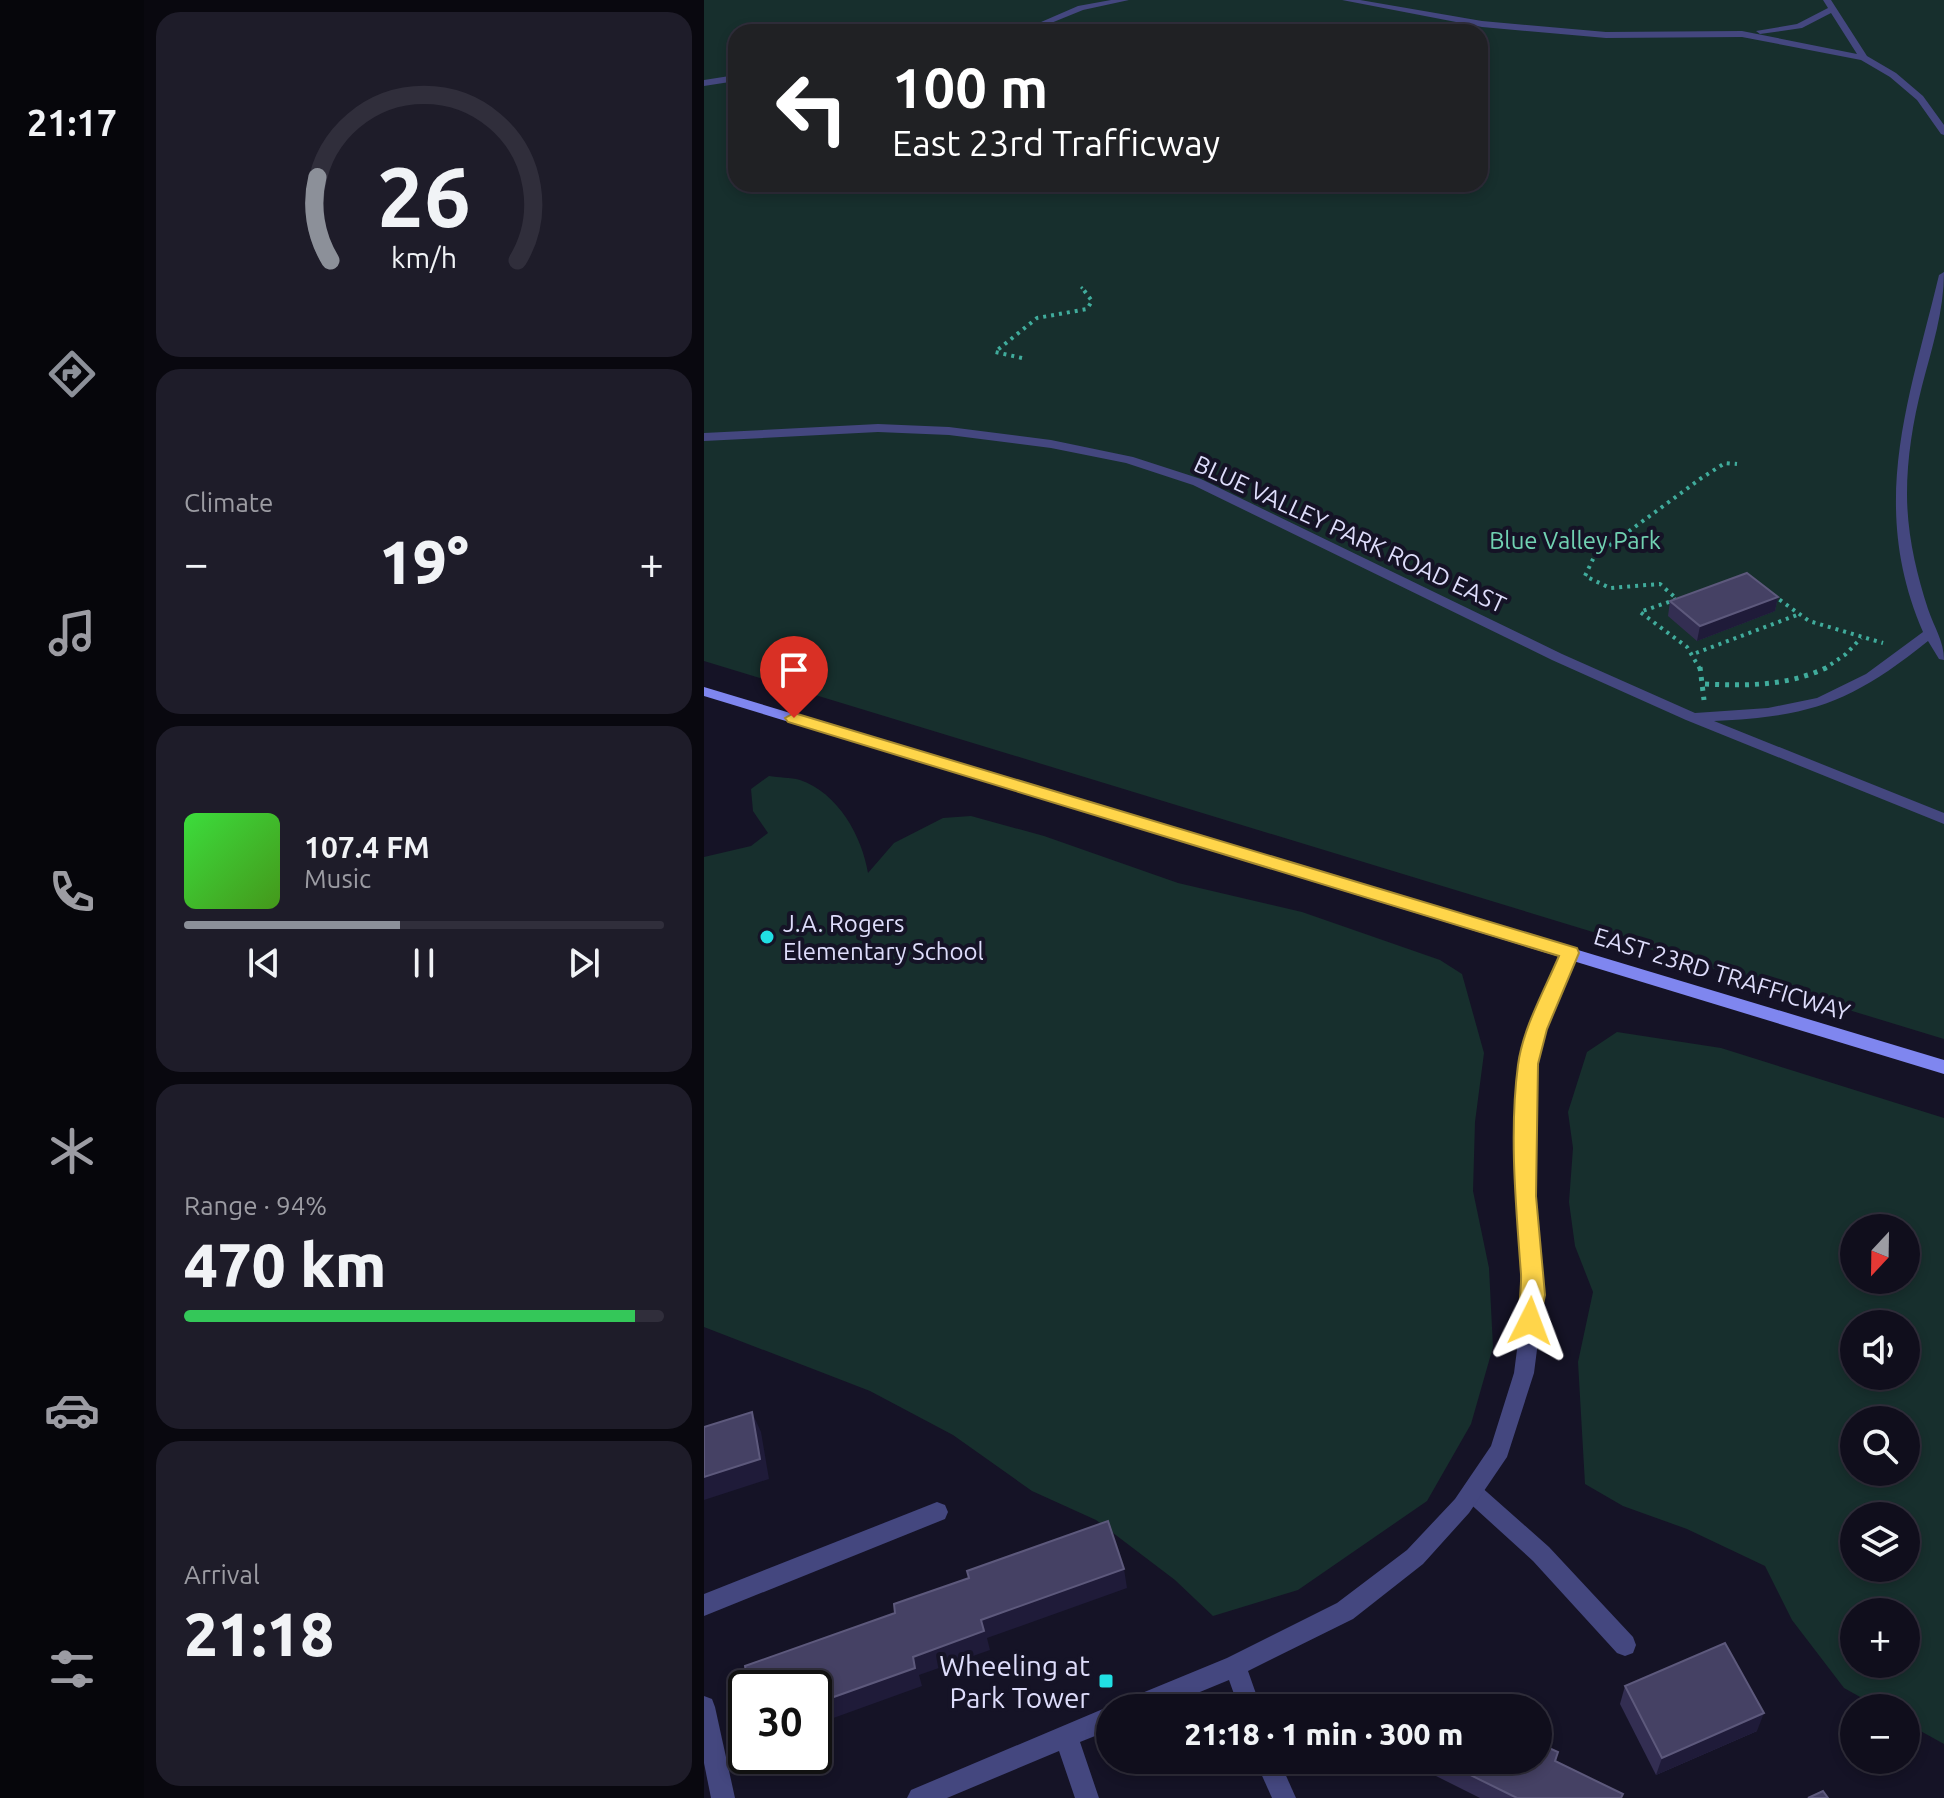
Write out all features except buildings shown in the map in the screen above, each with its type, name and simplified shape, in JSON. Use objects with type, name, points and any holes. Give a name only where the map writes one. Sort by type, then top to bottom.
[{"type":"main road","name":"EAST 23RD TRAFFICWAY","points":[[704,691],[1944,1067]]},
{"type":"street","points":[[1042,24],[1081,8],[1125,0]]},
{"type":"street","points":[[1346,0],[1482,24]]},
{"type":"street","points":[[1488,25],[1606,35],[1742,34],[1799,26],[1829,4],[1864,58]]},
{"type":"street","points":[[1742,34],[1864,58],[1893,75],[1920,98],[1944,132]]},
{"type":"street","points":[[704,83],[728,79]]},
{"type":"street","points":[[1944,275],[1931,338],[1903,438],[1898,502],[1904,544],[1929,634],[1944,656]]},
{"type":"street","name":"BLUE VALLEY PARK ROAD EAST","points":[[704,437],[878,428],[949,431],[1051,444],[1129,460],[1197,482],[1557,657],[1691,717],[1944,819]]},
{"type":"street","points":[[1691,717],[1774,714],[1813,707],[1854,690],[1929,634]]},
{"type":"street","points":[[1167,1694],[1235,1666],[1345,1611],[1415,1557],[1472,1492],[1500,1450],[1524,1373],[1534,1295],[1525,1196],[1528,1064],[1538,1029],[1570,953]]},
{"type":"street","points":[[1472,1492],[1541,1554],[1625,1645]]},
{"type":"street","points":[[704,1605],[937,1512]]},
{"type":"street","points":[[1235,1666],[1245,1694]]},
{"type":"street","points":[[704,1707],[723,1798]]},
{"type":"street","points":[[919,1798],[1096,1724]]},
{"type":"street","points":[[1066,1736],[1087,1798]]},
{"type":"street","points":[[1273,1774],[1284,1798]]},
{"type":"path","points":[[1022,358],[995,352],[1037,318],[1087,309],[1092,301],[1081,287]]},
{"type":"path","points":[[1677,599],[1660,584],[1610,589],[1598,586],[1585,576],[1588,564],[1700,479],[1725,463],[1737,464]]},
{"type":"path","points":[[1767,589],[1798,615],[1861,638],[1912,648]]},
{"type":"path","points":[[1691,594],[1640,612],[1696,653],[1705,684],[1703,699],[1708,716]]},
{"type":"path","points":[[1696,653],[1798,615]]},
{"type":"path","points":[[1705,684],[1773,685],[1812,675],[1837,663],[1861,638]]},
{"type":"green space","name":"Blue Valley Park","points":[[704,0],[1944,0],[1944,1039],[704,661]]},
{"type":"green space","points":[[769,776],[800,780],[814,786],[837,805],[854,831],[868,873],[894,843],[943,818],[971,816],[1044,836],[1178,883],[1302,912],[1440,960],[1462,974],[1484,1053],[1475,1122],[1473,1191],[1489,1268],[1493,1347],[1471,1424],[1427,1501],[1298,1590],[1213,1616],[1175,1580],[1096,1520],[1032,1491],[953,1435],[870,1391],[704,1327],[704,857],[751,846],[768,833],[753,811],[751,789]]},
{"type":"green space","points":[[1617,1032],[1721,1048],[1944,1118],[1944,1744],[1920,1731],[1920,1694],[1855,1694],[1844,1688],[1792,1620],[1765,1566],[1687,1529],[1623,1506],[1585,1484],[1578,1362],[1593,1292],[1575,1246],[1569,1202],[1573,1148],[1568,1112],[1587,1052]]},
{"type":"place","name":"J.A. Rogers Elementary School","points":[[767,937]]},
{"type":"place","name":"Wheeling at Park Tower","points":[[1106,1681]]},
{"type":"route","points":[[794,718],[1570,953],[1538,1029],[1528,1064],[1525,1196],[1534,1295],[1530,1321]]}]
